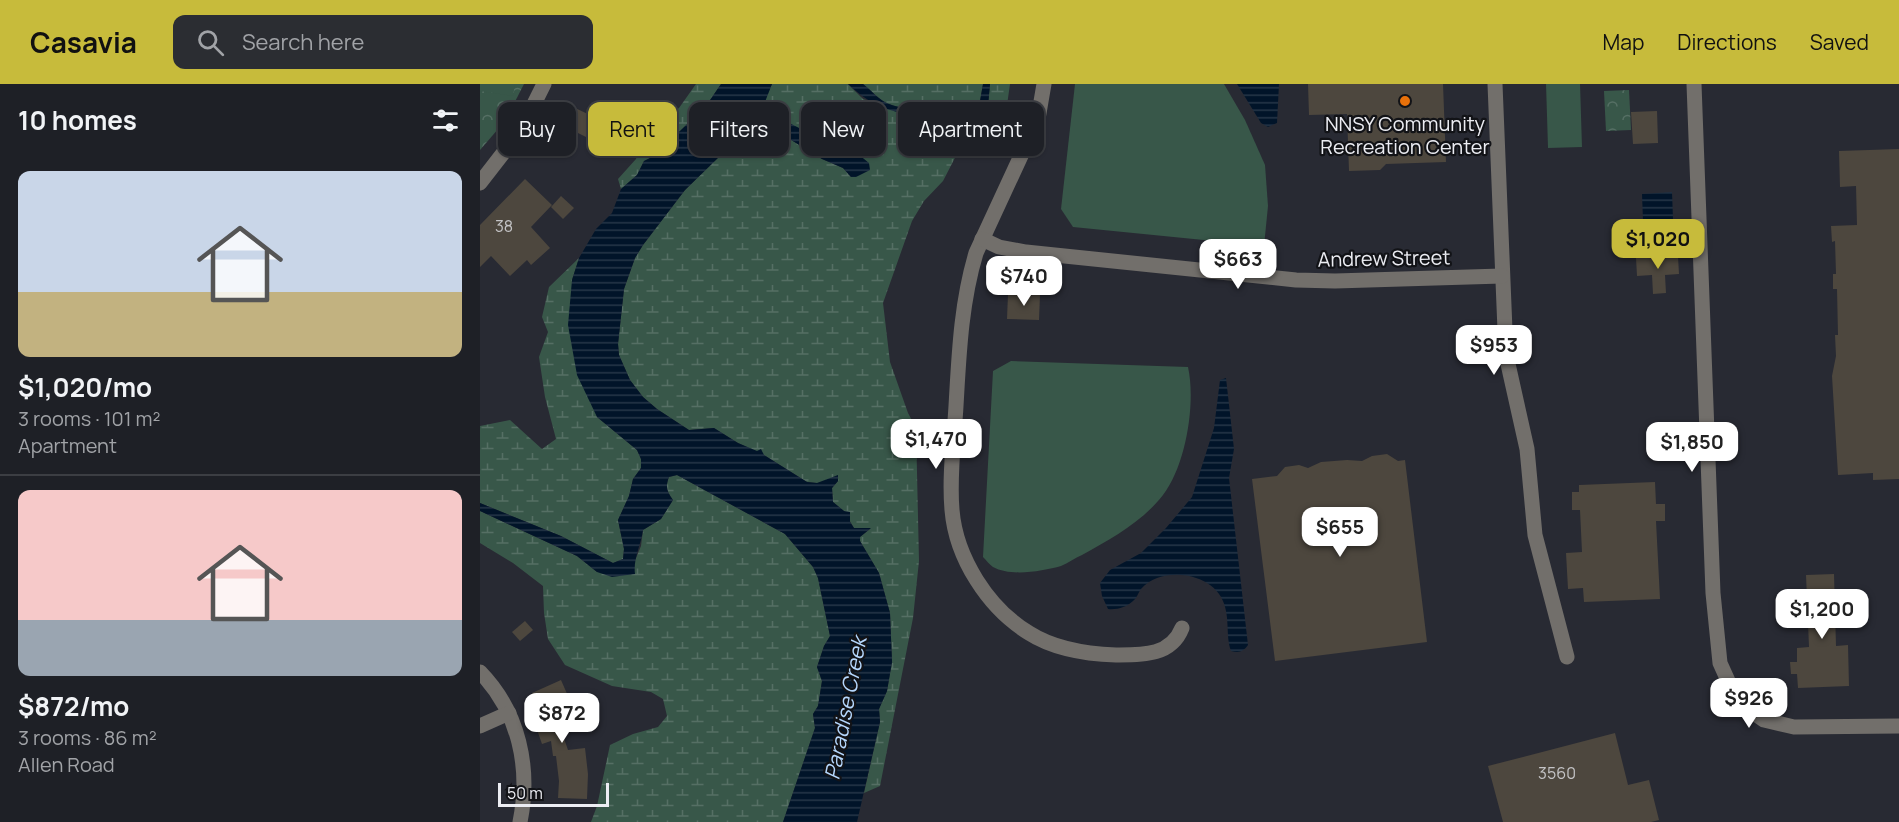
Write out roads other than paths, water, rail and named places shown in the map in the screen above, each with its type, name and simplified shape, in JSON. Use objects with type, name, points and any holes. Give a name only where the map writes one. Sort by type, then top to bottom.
[{"type":"street","points":[[480,183],[521,130],[544,84]]},
{"type":"street","points":[[1044,84],[1038,119],[982,239],[969,275],[963,308],[951,493],[955,527],[969,566],[981,586],[996,606],[1030,634],[1070,650],[1095,654],[1136,655],[1170,646],[1178,639],[1182,628]]},
{"type":"street","points":[[1495,84],[1506,355],[1527,449],[1535,535],[1567,657]]},
{"type":"street","points":[[1694,84],[1713,593],[1720,663],[1734,694],[1748,709],[1764,720],[1794,727],[1899,726]]},
{"type":"street","name":"Andrew Street","points":[[982,239],[999,247],[1026,252],[1296,280],[1346,281],[1502,276]]},
{"type":"street","points":[[480,672],[488,680],[509,713],[519,742],[524,774],[523,807],[519,822]]},
{"type":"street","points":[[480,726],[509,713]]},
{"type":"water","points":[[721,84],[772,84],[765,102],[709,102]]},
{"type":"water","points":[[848,84],[863,84],[886,102],[872,102]]},
{"type":"water","points":[[983,84],[990,84],[988,102],[978,102],[980,101]]},
{"type":"water","points":[[1237,84],[1279,84],[1277,123],[1268,127],[1261,123]]},
{"type":"water","points":[[886,102],[898,107],[898,112],[886,108]]},
{"type":"water","name":"Paradise Creek","points":[[689,122],[689,156],[720,156],[685,190],[635,258],[624,289],[618,344],[619,355],[630,380],[643,397],[689,430],[714,428],[738,443],[757,451],[761,449],[764,455],[807,482],[817,483],[838,475],[838,481],[832,488],[833,502],[844,511],[850,512],[850,522],[854,528],[871,528],[860,537],[860,541],[879,573],[890,613],[892,662],[887,691],[879,709],[880,722],[857,822],[783,822],[815,728],[813,714],[818,706],[822,681],[817,667],[830,636],[818,578],[813,567],[785,534],[677,475],[669,477],[667,484],[668,492],[673,500],[661,519],[643,530],[635,563],[635,574],[612,577],[597,572],[577,556],[480,511],[480,503],[561,536],[613,563],[623,559],[624,549],[618,520],[629,496],[633,479],[641,468],[641,459],[637,450],[597,417],[577,375],[568,325],[572,280],[579,258],[596,229],[612,213],[621,189],[637,175],[644,161],[654,156],[677,156],[677,134]]},
{"type":"water","points":[[789,123],[801,129],[801,146],[789,139]]},
{"type":"water","points":[[817,156],[860,156],[869,163],[870,170],[851,177],[843,168]]},
{"type":"water","points":[[1672,192],[1674,246],[1644,247],[1642,194]]},
{"type":"water","points":[[1226,378],[1234,449],[1229,478],[1248,645],[1239,652],[1231,651],[1226,611],[1221,597],[1214,588],[1203,581],[1182,575],[1160,577],[1146,584],[1128,605],[1111,609],[1108,609],[1102,596],[1100,583],[1110,570],[1141,553],[1192,497],[1214,428],[1220,380]]},
{"type":"place","name":"NNSY Community Recreation Center","points":[[1405,101]]}]
